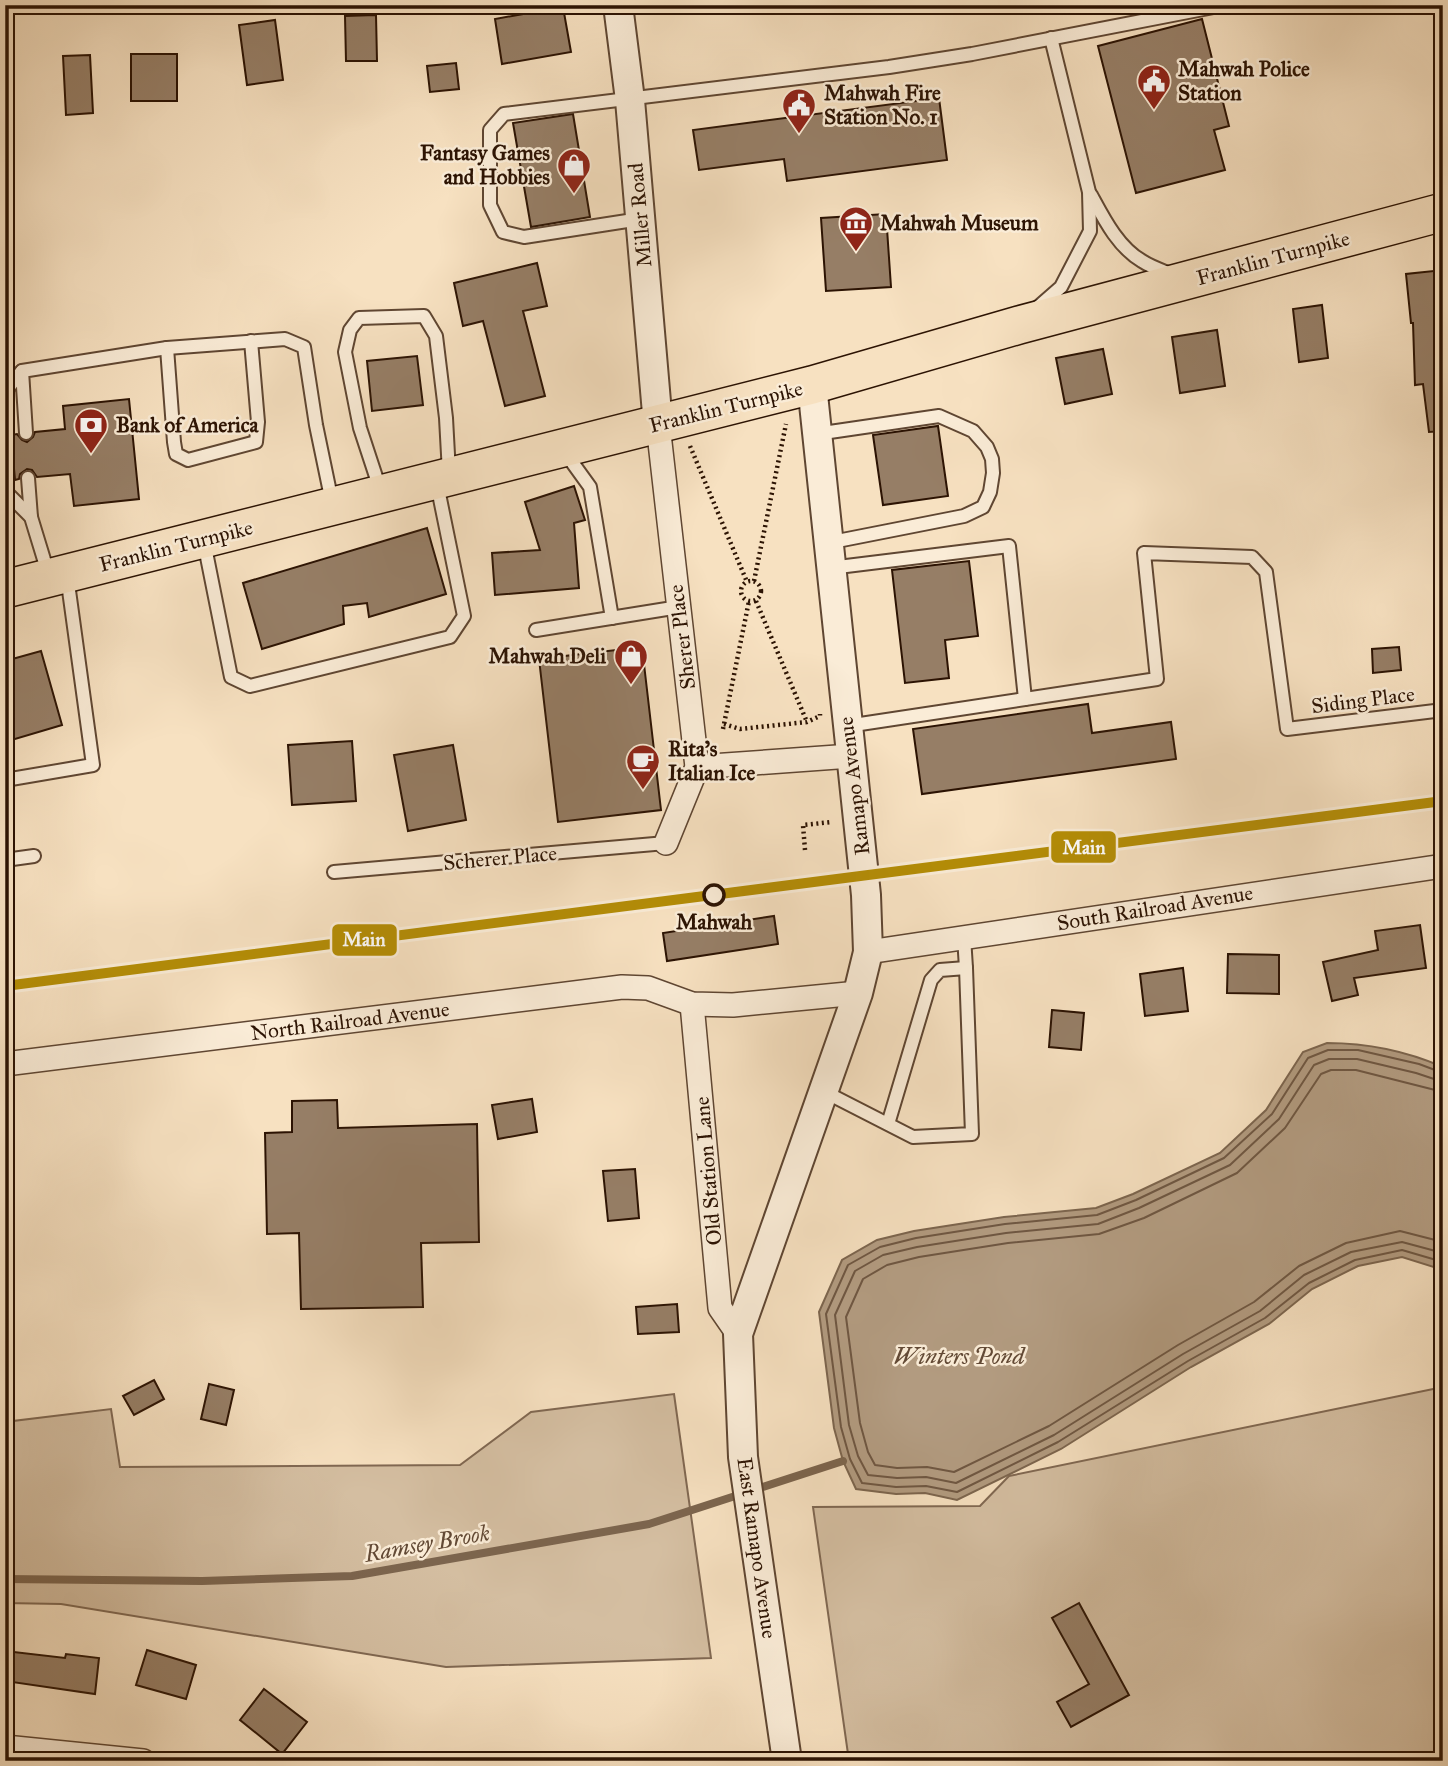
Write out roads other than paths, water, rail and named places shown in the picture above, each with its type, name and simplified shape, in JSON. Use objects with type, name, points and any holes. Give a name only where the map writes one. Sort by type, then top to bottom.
[{"type":"main road","name":"Franklin Turnpike","points":[[5,589],[812,385],[1019,324],[1443,212]]},
{"type":"street","name":"Miller Road","points":[[618,5],[630,100],[658,425]]},
{"type":"street","name":"Ramapo Avenue","points":[[738,1334],[825,1092],[858,993],[868,952],[866,895],[828,555],[805,431],[812,385]]},
{"type":"street","name":"Sherer Place","points":[[658,425],[697,766],[666,843]]},
{"type":"street","points":[[697,766],[851,756]]},
{"type":"street","name":"South Railroad Avenue","points":[[868,952],[1443,866]]},
{"type":"street","name":"North Railroad Avenue","points":[[5,1064],[622,987],[648,988],[692,1004]]},
{"type":"street","points":[[692,1004],[733,1005],[858,993]]},
{"type":"street","name":"Old Station Lane","points":[[692,1004],[720,1308],[738,1334]]},
{"type":"street","name":"East Ramapo Avenue","points":[[738,1334],[743,1457],[787,1761]]},
{"type":"street","points":[[5,1747],[143,1761]]},
{"type":"lane","points":[[640,219],[524,237],[503,232],[490,205],[490,130],[504,114],[630,100],[972,54],[1224,5]]},
{"type":"lane","points":[[1019,324],[1060,287],[1090,232],[1089,192],[1051,38]]},
{"type":"lane","points":[[1089,192],[1111,230],[1127,250],[1142,261],[1185,281]]},
{"type":"lane","points":[[203,538],[231,677],[250,686],[450,637],[464,616],[443,479],[446,418],[436,336],[424,316],[359,318],[350,330],[345,352],[360,428],[381,494]]},
{"type":"lane","points":[[5,392],[22,371],[167,348],[285,339],[304,347],[332,506]]},
{"type":"lane","points":[[167,348],[176,454],[187,460],[256,442],[258,422],[251,341]]},
{"type":"lane","points":[[22,371],[26,433]]},
{"type":"lane","points":[[805,431],[939,416],[973,431],[987,447],[992,459],[990,492],[983,507],[964,516],[828,555]]},
{"type":"lane","points":[[562,449],[590,487],[612,618]]},
{"type":"lane","points":[[5,780],[93,765],[58,576],[31,517],[28,478]]},
{"type":"lane","points":[[5,491],[31,517]]},
{"type":"lane","points":[[828,555],[1009,546],[1025,699],[847,726]]},
{"type":"lane","name":"Siding Place","points":[[1025,699],[1157,679],[1144,554],[1252,557],[1266,572],[1287,729],[1443,710]]},
{"type":"lane","points":[[536,630],[679,607]]},
{"type":"lane","name":"Scherer Place","points":[[334,872],[666,843]]},
{"type":"lane","points":[[5,860],[34,856]]},
{"type":"lane","points":[[825,1092],[913,1137],[972,1134],[964,937]]},
{"type":"lane","points":[[888,1124],[931,980],[940,970],[966,968]]},
{"type":"water","name":"Winters Pond","points":[[1327,1043],[1386,1049],[1443,1067],[1443,1270],[1402,1257],[1358,1266],[1312,1289],[1269,1324],[1191,1367],[1061,1449],[957,1500],[925,1493],[896,1494],[856,1489],[843,1461],[834,1428],[819,1312],[842,1260],[877,1240],[914,1231],[1004,1217],[1096,1208],[1133,1194],[1220,1153],[1266,1110],[1303,1052]]},
{"type":"waterway","name":"Ramsey Brook","points":[[5,1579],[202,1581],[352,1576],[649,1524],[843,1461]]},
{"type":"place","name":"Mahwah Police Station","points":[[1154,111]]},
{"type":"place","name":"Mahwah Fire Station No. 1","points":[[799,135]]},
{"type":"place","name":"Fantasy Games and Hobbies","points":[[574,195]]},
{"type":"place","name":"Mahwah Museum","points":[[856,253]]},
{"type":"place","name":"Bank of America","points":[[91,455]]},
{"type":"place","name":"Mahwah Deli","points":[[631,686]]},
{"type":"place","name":"Rita's Italian Ice","points":[[643,791]]},
{"type":"place","name":"Mahwah","points":[[714,895]]}]
